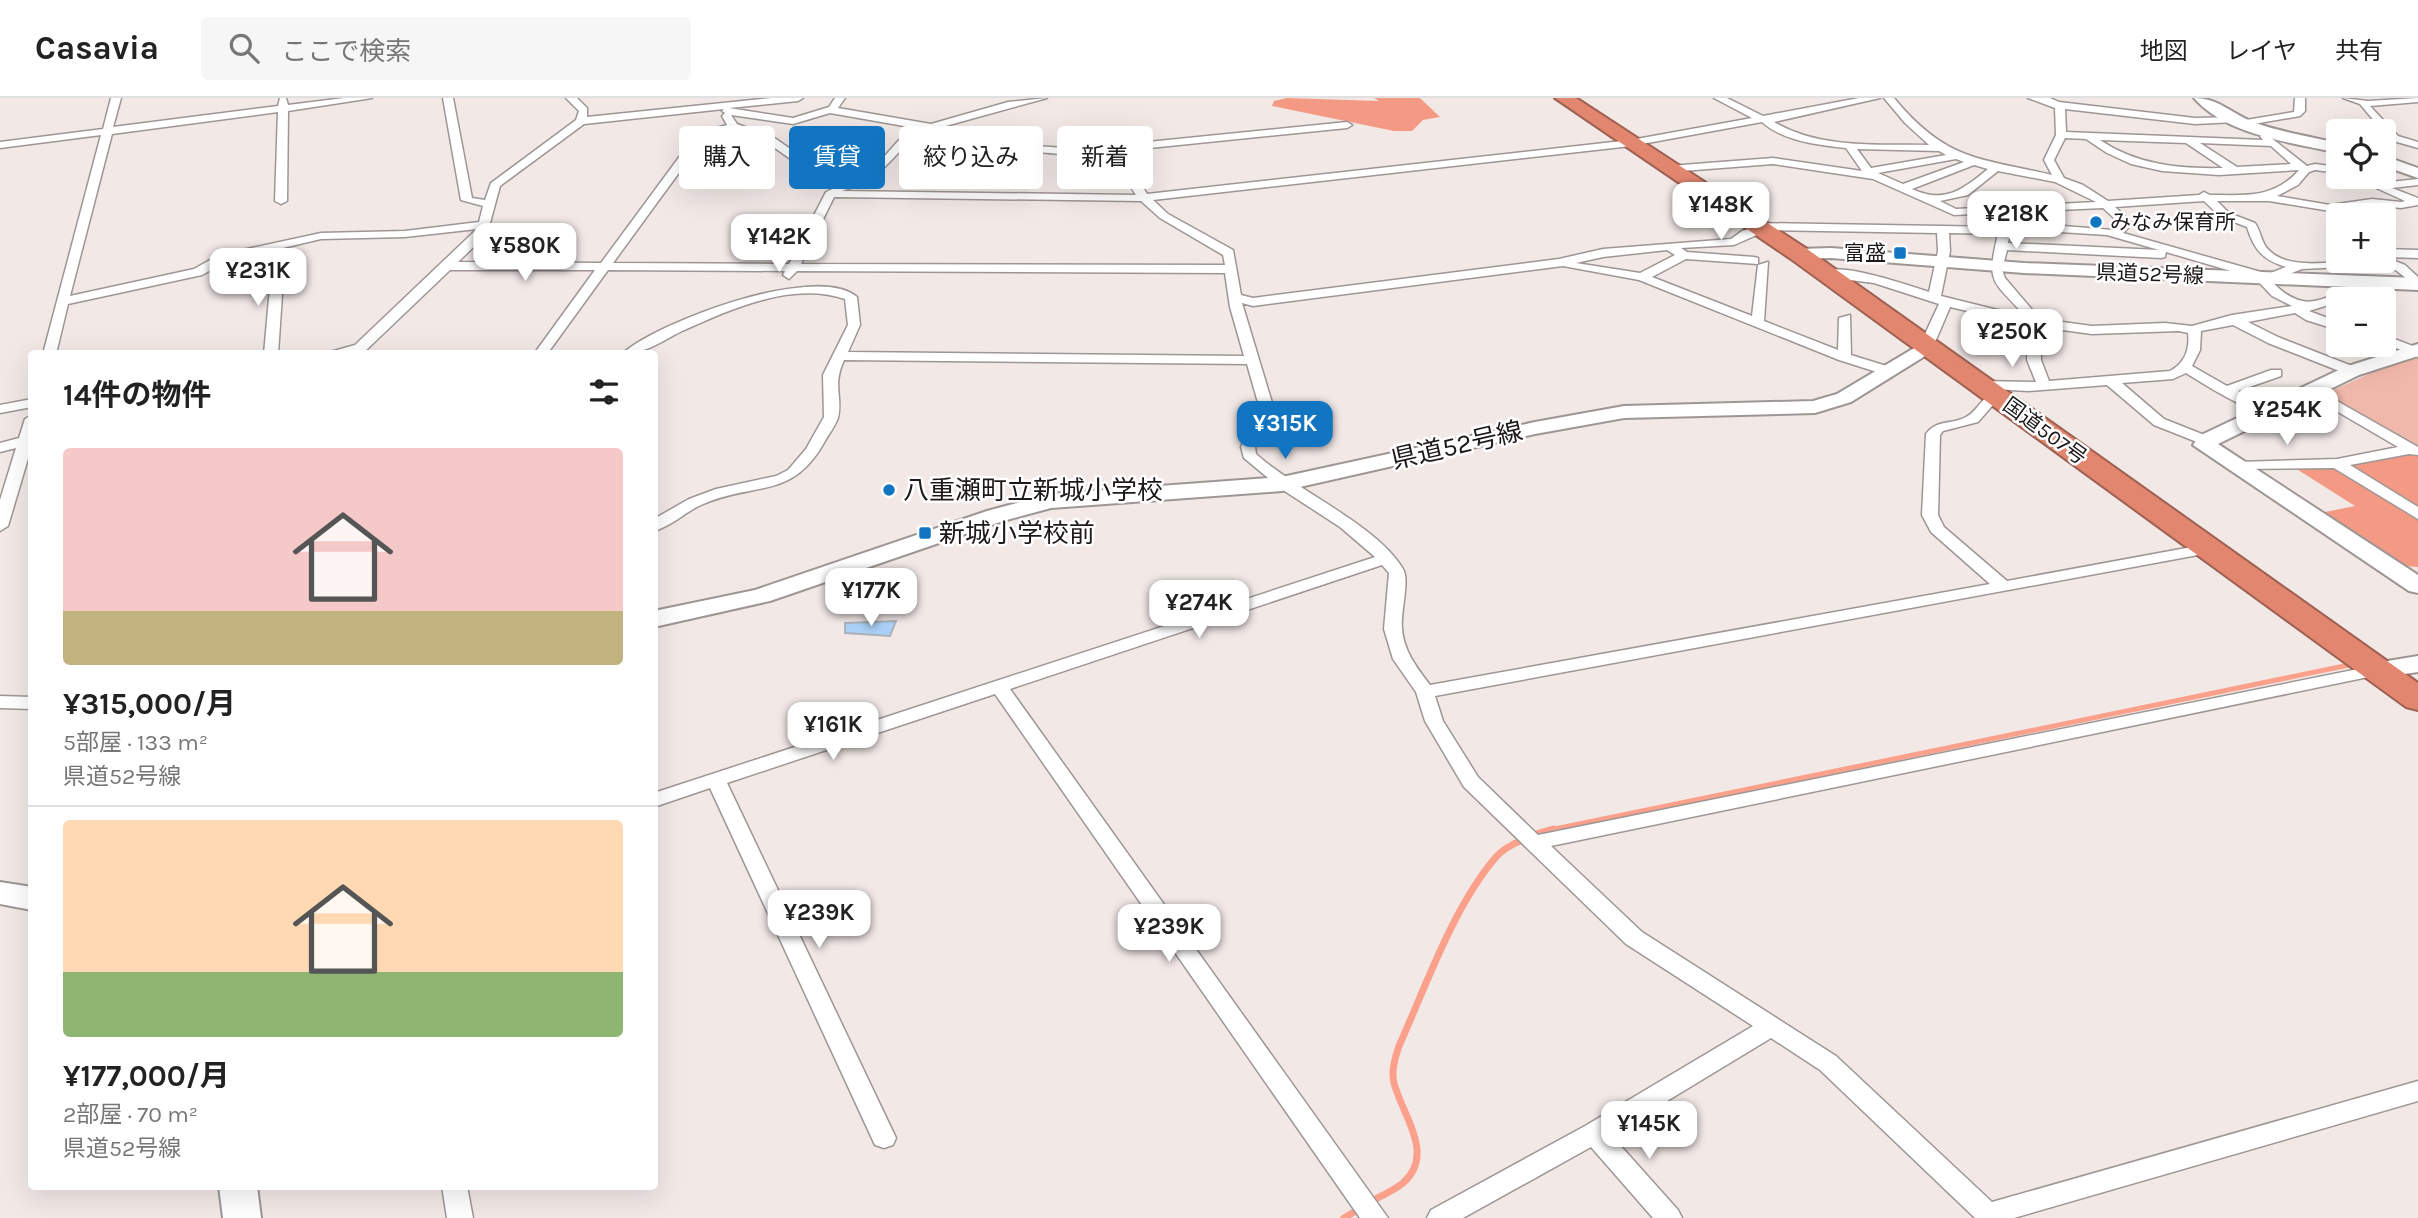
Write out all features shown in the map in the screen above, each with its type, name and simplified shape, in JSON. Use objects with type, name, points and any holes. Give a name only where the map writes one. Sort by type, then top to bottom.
[{"type":"highway","name":"国道507号","points":[[1564,98],[1799,254],[2418,699]]},
{"type":"main road","points":[[2270,137],[2326,146]]},
{"type":"main road","name":"県道52号線","points":[[1799,254],[1831,253],[1996,267],[2418,284]]},
{"type":"main road","name":"県道52号線","points":[[658,618],[761,596],[995,516],[1050,501],[1282,484],[1600,415],[1672,409],[1766,410],[1815,407],[1844,398],[1926,347]]},
{"type":"main road","points":[[2314,392],[2207,441],[2204,445],[2413,578]]},
{"type":"main road","points":[[2378,670],[2418,664]]},
{"type":"main road","points":[[238,1190],[242,1218]]},
{"type":"street","points":[[50,350],[116,98]]},
{"type":"street","points":[[0,145],[106,132],[283,103],[367,98]]},
{"type":"street","points":[[448,98],[467,200],[489,204]]},
{"type":"street","points":[[571,98],[584,110],[581,121]]},
{"type":"street","points":[[357,350],[481,234],[495,185],[581,121],[723,109],[798,98]]},
{"type":"street","points":[[830,110],[839,98]]},
{"type":"street","points":[[941,126],[997,107],[1042,98]]},
{"type":"street","points":[[1719,98],[1765,118],[1775,128],[1818,140],[1850,145],[1940,148]]},
{"type":"street","points":[[830,194],[1144,198],[1631,143],[1875,98]]},
{"type":"street","points":[[1889,98],[1940,148],[1956,156],[1997,167],[2059,177],[2093,194],[2122,221],[2120,231],[2115,234]]},
{"type":"street","points":[[2034,98],[2175,118],[2239,122],[2297,114],[2300,111],[2300,98]]},
{"type":"street","points":[[2053,102],[2106,98]]},
{"type":"street","points":[[2201,98],[2218,112],[2270,137],[2303,168]]},
{"type":"street","points":[[2348,98],[2415,102]]},
{"type":"street","points":[[2364,101],[2366,108],[2399,141],[2418,145]]},
{"type":"street","points":[[2053,102],[2061,135],[2049,160],[2059,177]]},
{"type":"street","points":[[281,201],[283,103]]},
{"type":"street","points":[[723,109],[793,121],[830,110],[923,126]]},
{"type":"street","points":[[723,109],[733,126]]},
{"type":"street","points":[[2175,118],[2187,139],[2235,171]]},
{"type":"street","points":[[1153,144],[1347,125]]},
{"type":"street","points":[[2061,135],[2187,139],[2270,137]]},
{"type":"street","points":[[2088,136],[2114,152],[2181,171],[2326,168]]},
{"type":"street","points":[[1816,158],[1818,140]]},
{"type":"street","points":[[1850,145],[1855,157],[1867,172],[1954,212],[2206,198],[2263,198],[2326,208]]},
{"type":"street","points":[[885,162],[899,147]]},
{"type":"street","points":[[1867,172],[1956,156]]},
{"type":"street","points":[[1669,169],[1756,160],[1816,158],[1882,179]]},
{"type":"street","points":[[1903,188],[1974,162]]},
{"type":"street","points":[[543,350],[679,165]]},
{"type":"street","points":[[2396,165],[2418,173]]},
{"type":"street","points":[[1931,201],[1964,193],[1997,167]]},
{"type":"street","points":[[2263,198],[2294,183],[2303,168]]},
{"type":"street","points":[[2181,171],[2225,215],[2251,225],[2259,246],[2270,256],[2300,266],[2326,267]]},
{"type":"street","points":[[2396,184],[2418,182]]},
{"type":"street","points":[[782,290],[830,194],[836,189]]},
{"type":"street","points":[[1139,189],[1144,198],[1164,216],[1229,253],[1235,297],[1266,406],[1248,447],[1249,455],[1282,484],[1340,521],[1387,558],[1397,572],[1393,629],[1402,659],[1424,692],[1434,720],[1471,782],[1532,844],[1634,938],[1828,1063],[1991,1216],[2418,1091]]},
{"type":"street","points":[[2390,189],[2418,202]]},
{"type":"street","points":[[2396,203],[2418,202]]},
{"type":"street","points":[[2396,207],[2418,216]]},
{"type":"street","points":[[2004,211],[2006,228],[1996,267],[1999,279],[2035,322],[2034,359],[2044,386]]},
{"type":"street","points":[[62,302],[198,272],[223,258],[321,236],[433,232],[484,225]]},
{"type":"street","points":[[1235,297],[1253,302],[1559,263],[1604,253],[1734,242],[1759,228],[2074,228],[2115,234],[2265,278],[2300,266]]},
{"type":"street","points":[[1926,347],[1933,338],[1940,300],[1943,229]]},
{"type":"street","points":[[1667,246],[1684,255],[1759,263],[1757,323]]},
{"type":"street","points":[[2000,246],[2186,255]]},
{"type":"street","points":[[2396,246],[2412,253]]},
{"type":"street","points":[[1642,277],[1684,255]]},
{"type":"street","points":[[1559,263],[1642,277],[1844,357],[1888,371]]},
{"type":"street","points":[[271,350],[278,265]]},
{"type":"street","points":[[445,266],[1231,269]]},
{"type":"street","points":[[2396,266],[2418,284]]},
{"type":"street","points":[[1825,273],[1857,276],[1940,300],[2035,322],[2085,330],[2124,331],[2145,327],[2194,330],[2232,319],[2301,308],[2337,300],[2355,288],[2352,281]]},
{"type":"street","points":[[2265,278],[2276,293],[2326,320]]},
{"type":"street","points":[[636,350],[696,320],[782,290],[822,287],[841,290],[851,297],[854,325],[830,375],[831,416],[812,451],[793,473],[780,480],[721,492],[694,502],[658,524]]},
{"type":"street","points":[[1844,357],[1845,318]]},
{"type":"street","points":[[2232,319],[2273,340],[2352,371]]},
{"type":"street","points":[[2003,586],[1937,529],[1930,515],[1933,434],[1938,428],[1968,422],[1977,416],[1988,391],[2173,375],[2186,368],[2195,346],[2194,330]]},
{"type":"street","points":[[2396,344],[2416,351]]},
{"type":"street","points":[[2314,392],[2352,371],[2416,351]]},
{"type":"street","points":[[837,356],[1251,360]]},
{"type":"street","points":[[2186,368],[2226,391],[2271,411]]},
{"type":"street","points":[[2226,391],[2276,373]]},
{"type":"street","points":[[2110,380],[2160,422],[2207,441]]},
{"type":"street","points":[[2314,392],[2414,451]]},
{"type":"street","points":[[0,409],[28,404]]},
{"type":"street","points":[[0,526],[28,432]]},
{"type":"street","points":[[0,448],[25,441]]},
{"type":"street","points":[[2238,466],[2337,463],[2414,451]]},
{"type":"street","points":[[2337,463],[2418,514]]},
{"type":"street","points":[[1424,692],[2208,549]]},
{"type":"street","points":[[658,799],[1387,558]]},
{"type":"street","points":[[1532,844],[2378,670]]},
{"type":"street","points":[[998,685],[1375,1218]]},
{"type":"street","points":[[0,702],[28,703]]},
{"type":"street","points":[[716,780],[884,1138]]},
{"type":"street","points":[[1440,1218],[1594,1133],[1771,1027]]},
{"type":"street","points":[[1594,1133],[1669,1218]]},
{"type":"street","points":[[455,1190],[460,1218]]},
{"type":"shaded area","points":[[1287,98],[1379,101],[1374,98],[1420,98],[1440,117],[1423,120],[1412,131],[1394,131],[1272,106],[1274,101]]},
{"type":"shaded area","points":[[2418,357],[2418,449],[2327,397],[2327,393],[2391,364]]},
{"type":"shaded area","points":[[2407,453],[2418,456],[2418,510],[2348,464]]},
{"type":"shaded area","points":[[2331,467],[2418,518],[2418,567],[2401,566],[2320,513],[2355,506],[2295,468]]},
{"type":"building","points":[[896,621],[890,636],[845,633],[845,623]]},
{"type":"waterway","points":[[1552,830],[2349,665]]},
{"type":"waterway","points":[[1370,1202],[1403,1183],[1417,1160],[1414,1134],[1394,1083],[1394,1065],[1399,1046],[1454,923],[1466,899],[1501,852],[1552,830]]},
{"type":"waterway","points":[[1545,831],[1552,830]]},
{"type":"waterway","points":[[1344,1218],[1359,1209]]},
{"type":"place","name":"みなみ保育所","points":[[2096,222]]},
{"type":"place","name":"富盛","points":[[1900,253]]},
{"type":"place","name":"八重瀬町立新城小学校","points":[[889,490]]},
{"type":"place","name":"新城小学校前","points":[[925,533]]}]
